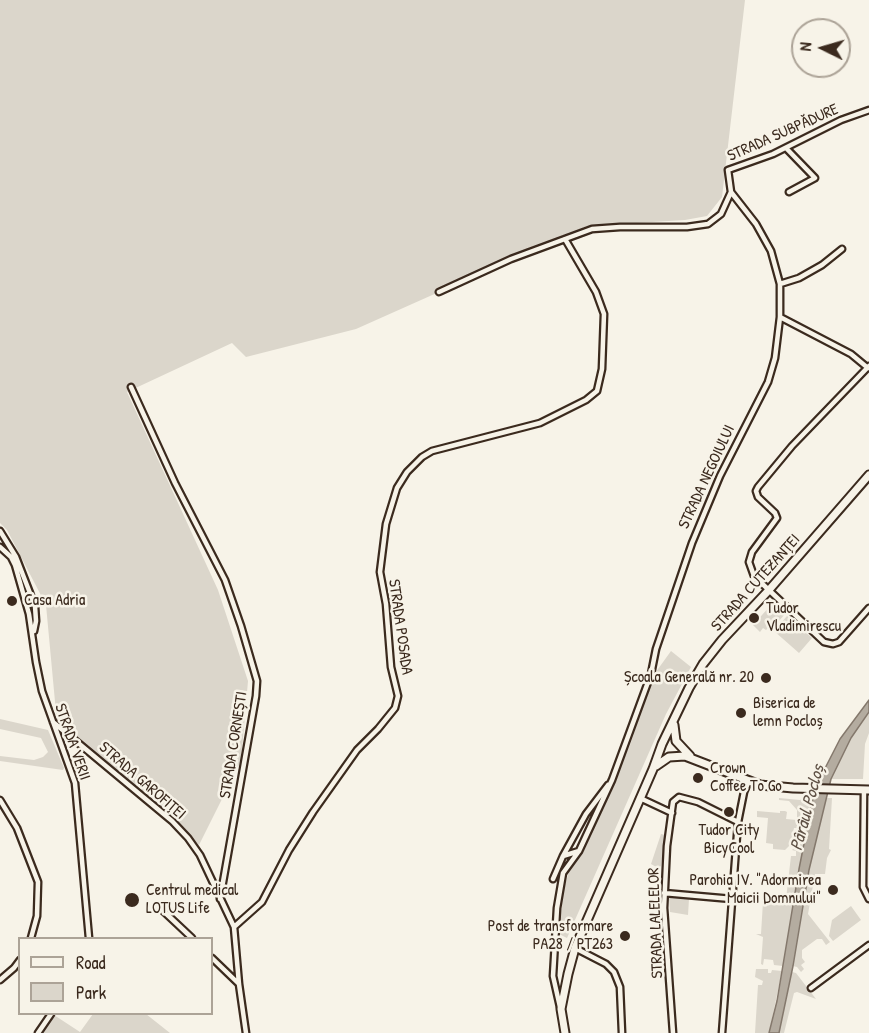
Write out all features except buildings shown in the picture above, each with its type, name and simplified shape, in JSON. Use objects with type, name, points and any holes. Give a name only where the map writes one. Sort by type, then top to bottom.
[{"type":"street","name":"STRADA SUBPĂDURE","points":[[731,192],[728,170],[756,161],[841,120],[869,110]]},
{"type":"street","points":[[786,148],[815,178],[789,192]]},
{"type":"street","points":[[439,292],[511,259],[592,229],[687,228],[708,224],[721,214],[731,192]]},
{"type":"street","name":"STRADA NEGOIULUI","points":[[565,1033],[553,976],[559,886],[563,873],[579,850],[612,781],[651,674],[656,649],[692,543],[720,476],[768,382],[775,358],[780,317],[780,284],[771,251],[748,213],[731,192]]},
{"type":"street","name":"STRADA POSADA","points":[[234,927],[262,902],[289,850],[313,812],[357,750],[395,708],[398,696],[391,667],[386,604],[380,572],[386,524],[397,488],[407,472],[422,457],[432,451],[540,423],[586,400],[597,391],[602,369],[604,314],[596,292],[565,239]]},
{"type":"street","points":[[780,284],[799,278],[822,265],[842,249]]},
{"type":"street","points":[[780,317],[851,354],[868,367],[792,446],[758,487],[756,491],[758,497],[776,513],[777,518],[752,552],[748,562],[754,576],[824,642],[833,644],[839,642],[869,608]]},
{"type":"street","name":"STRADA CORNEȘTI","points":[[131,387],[175,483],[225,580],[257,681],[220,899]]},
{"type":"street","name":"STRADA CUTEZANȚEI","points":[[561,1009],[575,948],[662,744],[703,664],[869,475]]},
{"type":"street","points":[[0,531],[9,545],[35,606],[36,621],[33,634]]},
{"type":"street","name":"STRADA VERII","points":[[0,547],[11,557],[17,573],[33,634],[42,691],[75,783],[89,937]]},
{"type":"street","points":[[675,718],[660,743],[640,798],[672,813],[674,802],[679,797],[698,802],[738,822]]},
{"type":"street","name":"STRADA CUTEZANȚEI","points":[[675,718],[674,732],[678,743]]},
{"type":"street","name":"STRADA GAROFIȚEI","points":[[53,722],[188,838],[200,855],[220,899]]},
{"type":"street","points":[[695,759],[678,743],[668,739],[662,744],[662,752],[672,756],[695,759],[749,781],[777,787],[866,790],[863,886],[869,899]]},
{"type":"street","points":[[672,756],[678,752],[678,743]]},
{"type":"street","name":"STRADA CUTEZANȚEI","points":[[653,769],[661,760],[672,756]]},
{"type":"street","name":"STRADA NEGOIULUI","points":[[553,879],[586,814],[612,781]]},
{"type":"street","points":[[722,1033],[738,822],[744,792],[749,781]]},
{"type":"street","points":[[0,800],[17,828],[38,882],[37,916],[32,937]]},
{"type":"street","name":"STRADA LALELELOR","points":[[672,813],[664,893],[673,1033]]},
{"type":"street","points":[[563,856],[579,850]]},
{"type":"street","points":[[664,893],[732,899]]},
{"type":"street","points":[[220,899],[234,927],[246,1033]]},
{"type":"street","points":[[159,907],[190,937]]},
{"type":"street","points":[[811,988],[869,945]]},
{"type":"street","points":[[575,948],[606,964],[614,972],[620,987],[622,1033]]},
{"type":"street","points":[[213,959],[239,984]]},
{"type":"street","points":[[0,980],[18,963]]},
{"type":"street","points":[[38,1033],[50,1015]]},
{"type":"green space","points":[[0,0],[745,0],[722,197],[707,216],[685,220],[587,226],[356,329],[246,357],[232,343],[127,392],[218,590],[248,681],[241,761],[199,845],[57,723],[46,605],[7,530],[0,523]]},
{"type":"green space","points":[[771,605],[776,605],[785,614],[772,629],[763,628],[760,632],[753,625]]},
{"type":"green space","points":[[787,616],[812,638],[799,653],[774,631]]},
{"type":"green space","points":[[671,651],[691,667],[666,714],[567,938],[559,934],[563,891],[570,869],[583,853],[630,745],[653,676]]},
{"type":"green space","points":[[869,712],[869,733],[865,744],[863,779],[831,779],[851,738]]},
{"type":"green space","points":[[0,719],[48,730],[63,770],[0,761],[0,756],[34,760],[43,757],[48,752],[41,738],[0,729]]},
{"type":"green space","points":[[803,797],[813,798],[783,966],[774,965],[773,960],[764,959],[763,965],[761,964],[763,937],[756,934],[761,934],[763,902],[781,903],[786,899],[791,856],[796,856],[796,851],[792,850],[797,845],[798,828],[794,828],[790,845],[785,850],[773,849],[773,844],[766,843],[768,818],[757,817],[757,811],[780,813],[780,811],[785,811],[787,812],[786,819],[797,820],[797,810],[789,801],[779,800],[779,798],[800,800]]},
{"type":"green space","points":[[826,798],[832,798],[829,849],[831,850],[827,858],[825,874],[815,874],[808,914],[830,942],[826,945],[822,939],[817,939],[802,950],[802,958],[805,962],[801,965],[804,969],[801,972],[793,966],[809,870]]},
{"type":"green space","points":[[661,834],[665,835],[661,866],[658,868],[651,864]]},
{"type":"green space","points":[[669,897],[689,899],[688,915],[670,912]]},
{"type":"green space","points":[[851,906],[861,920],[833,941],[829,936],[832,920]]},
{"type":"green space","points":[[756,969],[768,969],[768,973],[772,970],[782,971],[769,1033],[755,1033],[758,985],[762,985],[763,981],[755,977]]},
{"type":"green space","points":[[792,972],[796,973],[816,999],[794,993],[784,1033],[779,1033]]},
{"type":"green space","points":[[54,1015],[80,1032],[92,1015],[147,1015],[170,1033],[42,1033]]},
{"type":"shaded area","name":"Pârâul Pocloș","points":[[869,700],[869,712],[851,738],[831,779],[809,870],[779,1033],[769,1033],[777,1001],[813,798],[819,780],[840,739]]},
{"type":"place","name":"Casa Adria","points":[[12,601]]},
{"type":"place","name":"Tudor Vladimirescu","points":[[754,618]]},
{"type":"place","name":"Școala Generală nr. 20","points":[[766,678]]},
{"type":"place","name":"Biserica de lemn Pocloș","points":[[741,713]]},
{"type":"place","name":"Crown Coffee To Go","points":[[698,778]]},
{"type":"place","name":"Tudor City BicyCool","points":[[729,812]]},
{"type":"place","name":"Parohia IV. \"Adormirea Maicii Domnului\"","points":[[833,890]]},
{"type":"place","name":"Centrul medical LOTUS Life","points":[[132,900]]},
{"type":"place","name":"Post de transformare PA28 / PT263","points":[[625,936]]}]
